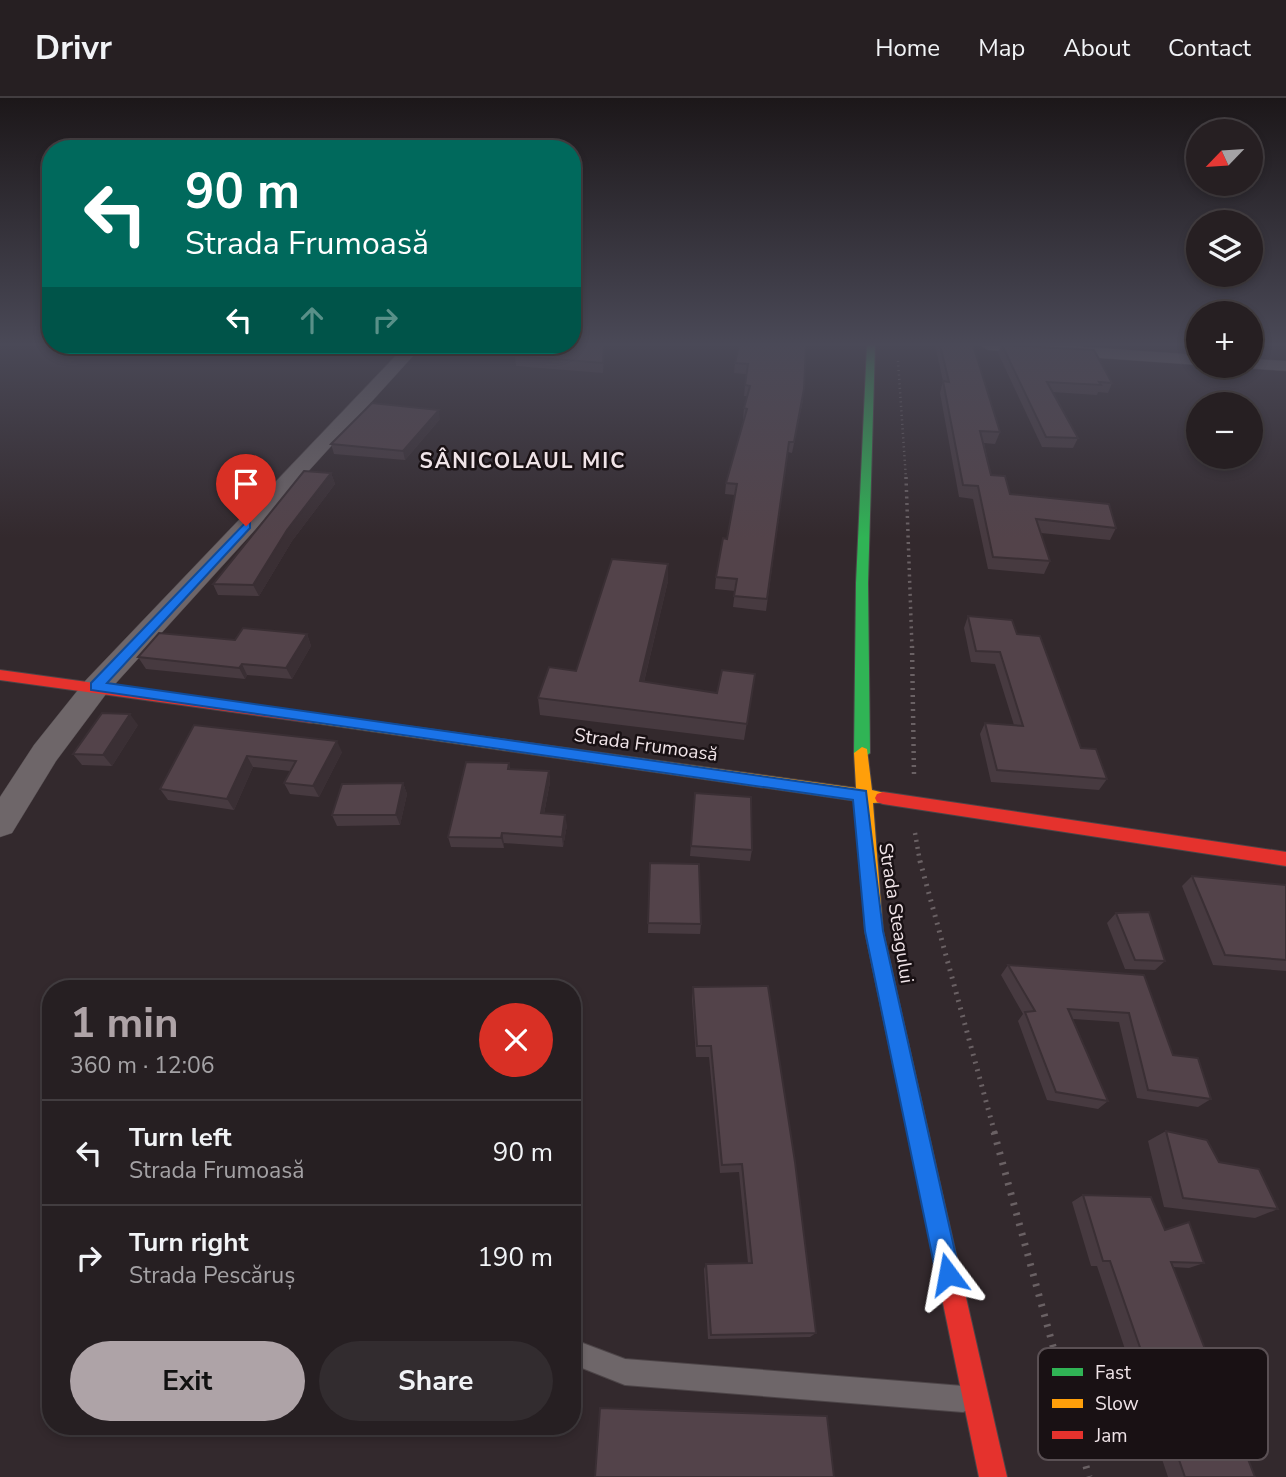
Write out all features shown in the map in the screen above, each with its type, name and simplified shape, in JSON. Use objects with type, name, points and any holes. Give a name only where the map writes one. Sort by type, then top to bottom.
[{"type":"main road","name":"Strada Steagului","points":[[868,409],[863,532],[861,795],[874,931],[993,1477]]},
{"type":"main road","name":"Strada Frumoasă","points":[[0,675],[861,795],[913,805],[1286,859]]},
{"type":"street","points":[[0,824],[46,753],[96,687],[355,409]]},
{"type":"lane","points":[[581,1355],[625,1372],[976,1400]]},
{"type":"path","points":[[901,409],[915,728],[913,805],[917,850],[1054,1348]]},
{"type":"path","points":[[1084,1460],[1089,1477]]},
{"type":"building","points":[[366,409],[439,410],[403,451],[331,444]]},
{"type":"building","points":[[747,409],[800,409],[794,442],[789,442],[767,599],[734,596],[737,579],[716,577],[723,538],[727,539],[737,484],[726,483]]},
{"type":"building","points":[[948,409],[993,409],[1000,432],[980,431],[991,475],[1005,476],[1010,494],[1109,504],[1116,528],[1036,519],[1050,561],[993,557],[978,486],[963,485]]},
{"type":"building","points":[[1033,409],[1062,409],[1078,438],[1046,437]]},
{"type":"building","points":[[304,471],[331,473],[287,530],[253,585],[213,584]]},
{"type":"building","points":[[612,559],[668,564],[640,681],[717,693],[722,670],[755,674],[747,724],[538,698],[549,667],[576,671]]},
{"type":"building","points":[[968,616],[1012,620],[1017,634],[1040,636],[1081,748],[1096,749],[1107,779],[997,770],[985,723],[1023,726],[1000,652],[976,651]]},
{"type":"building","points":[[243,628],[307,634],[286,668],[242,664],[239,668],[138,657],[159,633],[235,640]]},
{"type":"building","points":[[102,713],[130,714],[103,755],[73,754]]},
{"type":"building","points":[[194,725],[337,741],[313,786],[284,783],[296,761],[247,756],[227,799],[160,789]]},
{"type":"building","points":[[466,762],[509,763],[508,769],[549,771],[541,813],[565,815],[562,837],[502,833],[501,838],[448,837]]},
{"type":"building","points":[[403,783],[396,815],[332,815],[342,784]]},
{"type":"building","points":[[695,793],[751,797],[752,850],[691,846]]},
{"type":"building","points":[[650,863],[699,864],[701,924],[648,923]]},
{"type":"building","points":[[1192,876],[1286,885],[1286,960],[1225,955]]},
{"type":"building","points":[[1149,912],[1165,961],[1135,960],[1116,913]]},
{"type":"building","points":[[1008,965],[1144,975],[1173,1055],[1198,1058],[1211,1099],[1148,1090],[1129,1013],[1068,1009],[1108,1101],[1056,1092],[1025,1012],[1035,1011]]},
{"type":"building","points":[[768,986],[795,1162],[816,1333],[711,1335],[706,1264],[752,1263],[742,1164],[722,1165],[711,1046],[697,1046],[693,987]]},
{"type":"building","points":[[1166,1131],[1207,1140],[1219,1162],[1259,1169],[1278,1209],[1183,1198]]},
{"type":"building","points":[[1083,1195],[1151,1197],[1165,1230],[1189,1222],[1204,1263],[1171,1262],[1205,1348],[1140,1348],[1110,1261],[1103,1261]]},
{"type":"building","points":[[600,1408],[827,1416],[834,1477],[595,1477]]},
{"type":"building","points":[[1179,1460],[1248,1460],[1255,1477],[1185,1477]]},
{"type":"traffic: fast","points":[[862,753],[862,583],[869,409]]},
{"type":"traffic: slow","points":[[312,718],[883,798]]},
{"type":"traffic: slow","points":[[862,753],[874,931],[932,1197]]},
{"type":"traffic: jam","points":[[0,675],[312,718]]},
{"type":"traffic: jam","points":[[883,798],[1286,859]]},
{"type":"traffic: jam","points":[[932,1197],[993,1477]]},
{"type":"district","name":"SÂNICOLAUL MIC","points":[[523,461]]},
{"type":"route","points":[[246,526],[96,687],[861,795],[874,931],[948,1274]]}]
